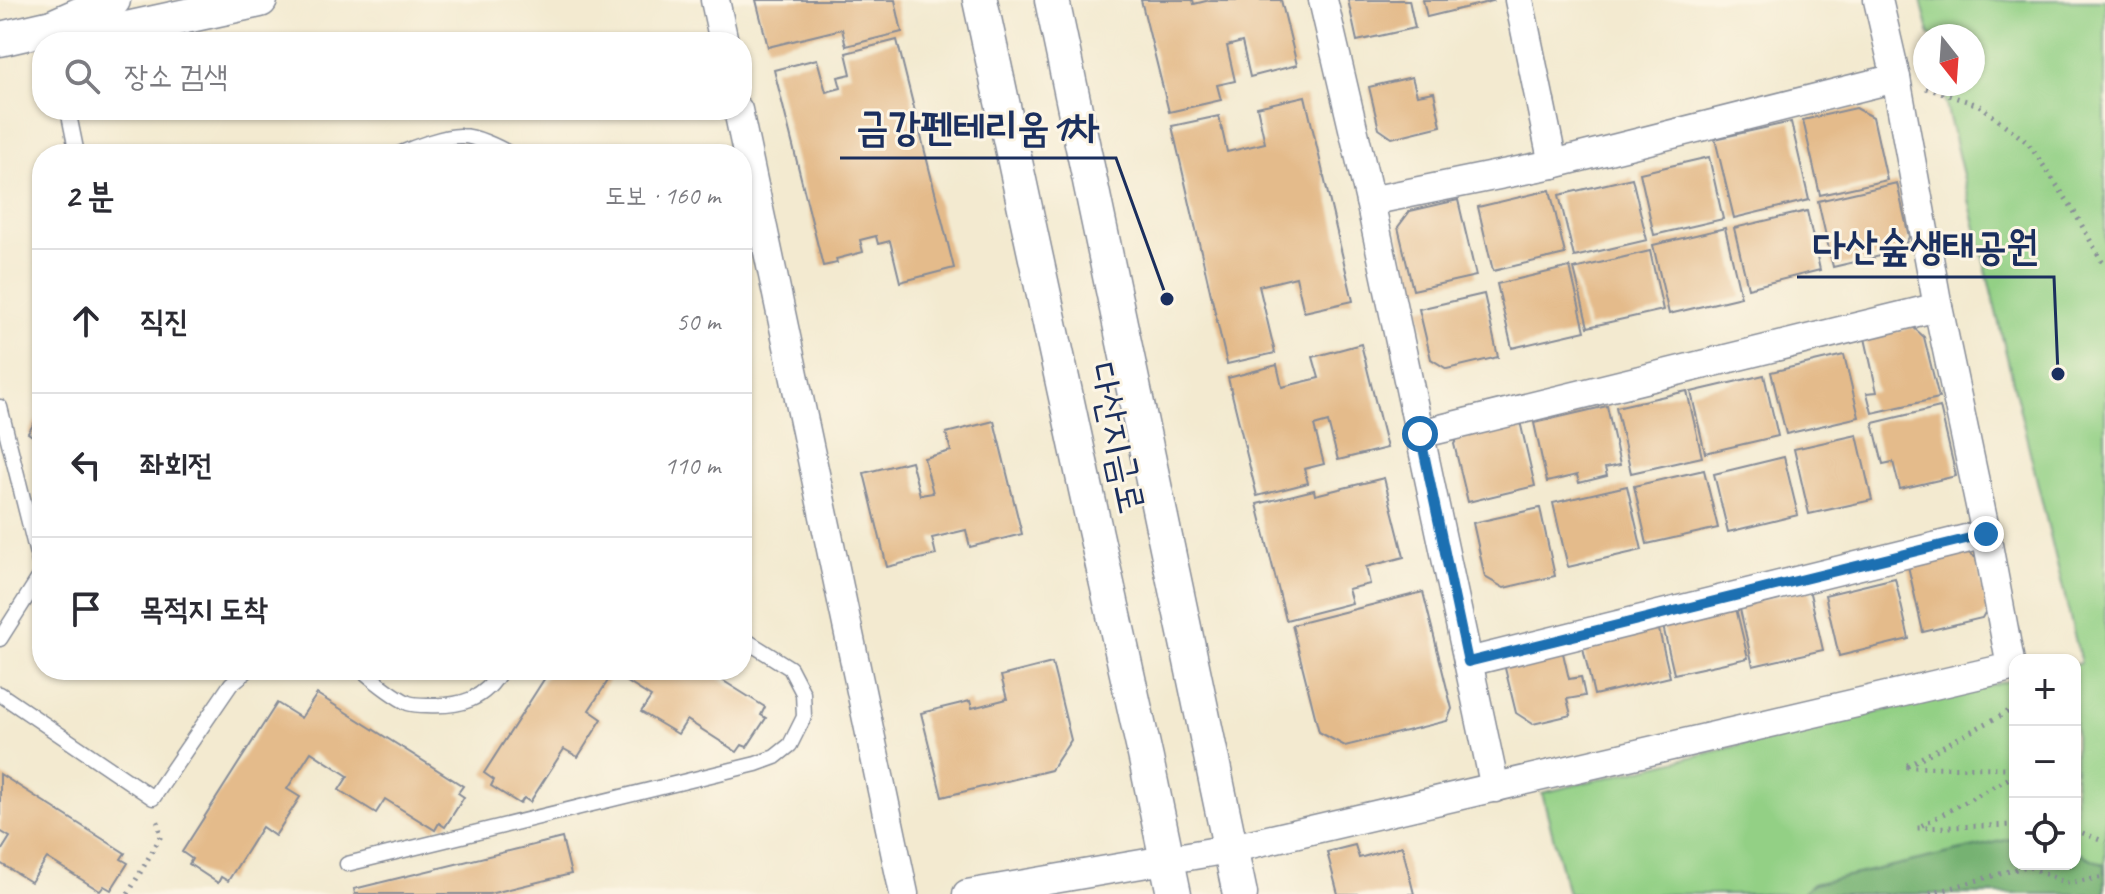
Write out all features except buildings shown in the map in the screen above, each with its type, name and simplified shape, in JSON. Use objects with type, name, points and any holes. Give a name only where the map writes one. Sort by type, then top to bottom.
[{"type":"street","points":[[58,32],[113,0]]},
{"type":"street","points":[[101,32],[260,0]]},
{"type":"street","points":[[715,0],[722,32]]},
{"type":"street","name":"다산지금로","points":[[980,0],[1174,894]]},
{"type":"street","name":"다산지금로","points":[[1052,0],[1240,894]]},
{"type":"street","points":[[1323,0],[1370,201],[1495,788]]},
{"type":"street","points":[[1519,0],[1553,164]]},
{"type":"street","points":[[967,894],[1229,849],[2011,667],[1878,0]]},
{"type":"street","points":[[0,39],[32,37]]},
{"type":"street","points":[[1370,201],[1553,164],[1896,78]]},
{"type":"street","points":[[740,120],[745,144]]},
{"type":"street","points":[[752,176],[904,894]]},
{"type":"street","points":[[1420,434],[1938,307]]},
{"type":"street","points":[[1468,662],[1986,534]]},
{"type":"lane","points":[[70,120],[75,144]]},
{"type":"lane","points":[[423,144],[462,136],[489,144]]},
{"type":"lane","points":[[0,407],[32,534]]},
{"type":"lane","points":[[0,639],[32,589]]},
{"type":"lane","points":[[347,864],[775,757],[790,745],[804,717],[803,693],[790,668],[752,644]]},
{"type":"lane","points":[[0,694],[153,798],[236,680]]},
{"type":"lane","points":[[375,680],[411,704],[444,706],[471,700],[496,680]]},
{"type":"path","points":[[1896,78],[1979,105],[2028,143],[2071,206],[2105,267]]},
{"type":"path","points":[[2009,711],[1904,767],[2009,768]]},
{"type":"path","points":[[2009,778],[1917,828],[2009,825]]},
{"type":"path","points":[[128,894],[161,836],[153,798]]},
{"type":"path","points":[[2081,832],[2105,842]]},
{"type":"path","points":[[1930,894],[2027,866],[2066,883],[2105,877]]},
{"type":"green space","points":[[1921,0],[2105,0],[2105,894],[1568,894],[1542,793],[2009,680],[2009,870],[2081,870],[2081,654],[1944,96],[1985,96],[1985,24],[1927,24]]},
{"type":"green space","points":[[2009,839],[2009,870],[2081,870],[2081,854],[2105,865],[2105,894],[1801,894],[1813,884]]},
{"type":"place","name":"금강펜테리움1차","points":[[1167,299]]},
{"type":"place","name":"다산숲생태공원","points":[[2058,374]]},
{"type":"route","points":[[1420,434],[1468,662],[1986,534]]}]
